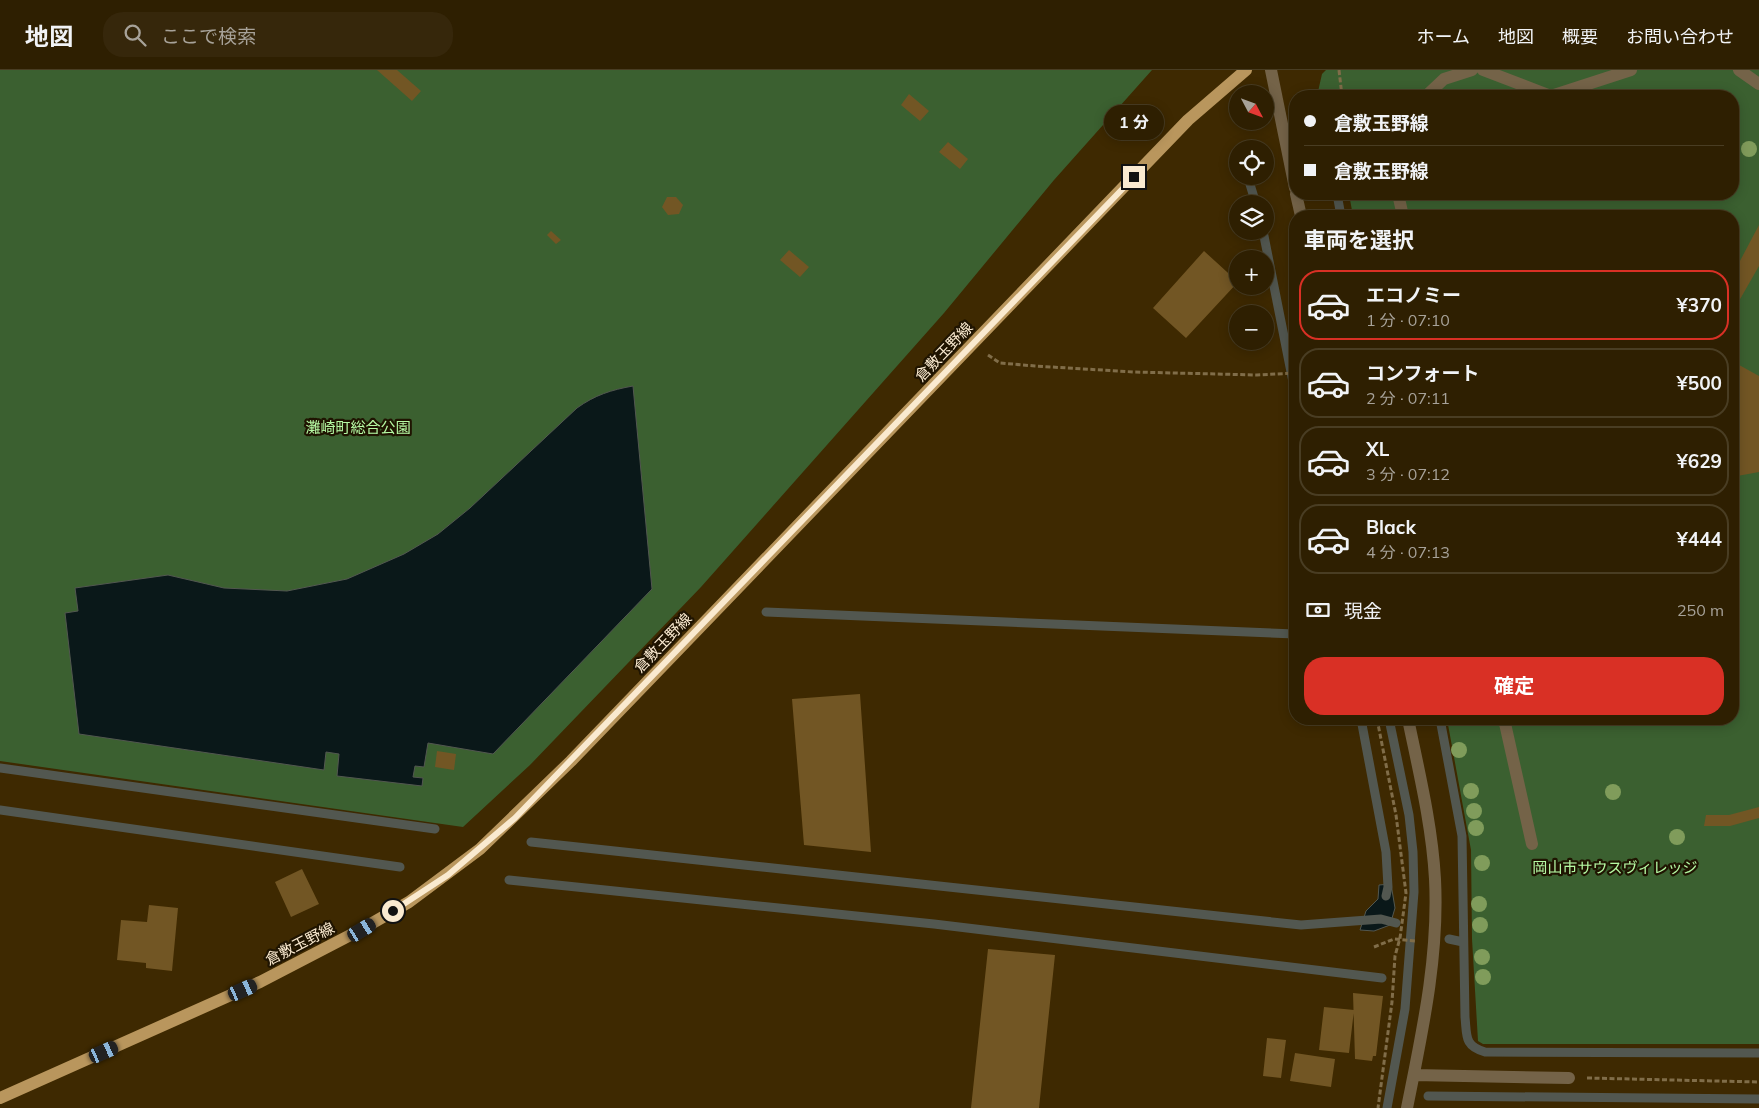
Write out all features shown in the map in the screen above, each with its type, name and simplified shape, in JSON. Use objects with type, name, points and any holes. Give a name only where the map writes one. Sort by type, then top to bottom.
[{"type":"main road","name":"倉敷玉野線","points":[[0,1098],[260,982],[312,956],[409,902],[448,875],[515,818],[1188,120],[1246,70]]},
{"type":"street","points":[[1272,70],[1289,157]]},
{"type":"street","points":[[1432,90],[1444,79],[1472,70]]},
{"type":"street","points":[[1483,70],[1535,90]]},
{"type":"street","points":[[1569,90],[1630,70]]},
{"type":"street","points":[[1739,70],[1759,84]]},
{"type":"street","points":[[1407,1108],[1431,971],[1435,880],[1430,832],[1409,725]]},
{"type":"street","points":[[1505,725],[1532,844]]},
{"type":"street","points":[[1414,1075],[1569,1078]]},
{"type":"path","points":[[1339,70],[1341,90]]},
{"type":"path","points":[[974,343],[1000,363],[1134,372],[1289,374]]},
{"type":"path","points":[[1378,725],[1396,814],[1406,893],[1395,956],[1392,1002],[1378,1108]]},
{"type":"path","points":[[1374,947],[1394,939],[1406,940]]},
{"type":"path","points":[[1569,1078],[1759,1082]]},
{"type":"green space","name":"灘崎町総合公園","points":[[0,70],[1152,70],[1054,180],[944,313],[701,587],[530,765],[463,827],[0,761]]},
{"type":"green space","name":"岡山市サウスヴィレッジ","points":[[1326,70],[1759,70],[1759,1044],[1483,1044],[1478,1041],[1472,939],[1471,850],[1448,725],[1739,725],[1739,210],[1352,210],[1350,200],[1739,200],[1739,90],[1318,90],[1322,74]]},
{"type":"shaded area","points":[[633,386],[652,589],[493,754],[428,743],[424,767],[415,766],[413,777],[423,778],[422,786],[337,776],[339,754],[326,752],[324,770],[79,734],[65,613],[78,611],[75,588],[168,575],[224,588],[287,591],[347,579],[404,554],[438,534],[470,508],[577,408],[604,394]]},
{"type":"shaded area","points":[[1391,884],[1395,908],[1390,925],[1374,931],[1360,930],[1366,911],[1378,899],[1379,885]]},
{"type":"building","points":[[377,70],[397,70],[421,91],[412,101]]},
{"type":"building","points":[[909,94],[929,111],[920,121],[901,105]]},
{"type":"building","points":[[948,142],[968,159],[960,169],[939,152]]},
{"type":"building","points":[[667,197],[676,197],[683,205],[679,214],[668,215],[662,207]]},
{"type":"building","points":[[1759,225],[1759,266],[1739,301],[1739,263]]},
{"type":"building","points":[[551,231],[561,240],[556,244],[547,235]]},
{"type":"building","points":[[789,250],[809,267],[800,277],[780,260]]},
{"type":"building","points":[[1204,251],[1229,274],[1229,292],[1186,338],[1153,308]]},
{"type":"building","points":[[1739,365],[1759,376],[1759,472],[1739,476]]},
{"type":"building","points":[[860,694],[871,852],[804,845],[792,699]]},
{"type":"building","points":[[437,751],[456,754],[454,770],[435,767]]},
{"type":"building","points":[[1759,807],[1759,818],[1730,826],[1704,826],[1706,815],[1729,815]]},
{"type":"building","points":[[302,869],[319,904],[291,917],[275,882]]},
{"type":"building","points":[[149,905],[178,908],[172,971],[146,968],[146,963],[117,960],[121,920],[147,922]]},
{"type":"building","points":[[988,949],[1055,955],[1039,1108],[971,1108]]},
{"type":"building","points":[[1353,993],[1383,996],[1376,1056],[1373,1056],[1372,1061],[1355,1059]]},
{"type":"building","points":[[1324,1007],[1354,1010],[1349,1053],[1319,1050]]},
{"type":"building","points":[[1267,1038],[1286,1040],[1281,1078],[1263,1076]]},
{"type":"building","points":[[1295,1053],[1335,1059],[1331,1087],[1290,1081]]},
{"type":"waterway","points":[[1250,185],[1253,195]]},
{"type":"waterway","points":[[1338,200],[1340,210]]},
{"type":"waterway","points":[[1265,240],[1289,362]]},
{"type":"waterway","points":[[766,612],[1289,634]]},
{"type":"waterway","points":[[1362,725],[1386,852],[1388,887],[1386,896]]},
{"type":"waterway","points":[[1387,1108],[1405,1009],[1414,892],[1413,852],[1409,815],[1390,725]]},
{"type":"waterway","points":[[1441,725],[1462,836],[1465,1017],[1468,1039],[1473,1047],[1485,1052],[1759,1053]]},
{"type":"waterway","points":[[0,768],[435,829]]},
{"type":"waterway","points":[[0,810],[400,867]]},
{"type":"waterway","points":[[531,842],[1301,925],[1381,919],[1396,923]]},
{"type":"waterway","points":[[509,880],[934,924],[1382,978]]},
{"type":"waterway","points":[[1449,939],[1463,942]]},
{"type":"waterway","points":[[1428,1096],[1759,1099]]},
{"type":"route","points":[[393,911],[448,875],[515,818],[1134,177]]}]
